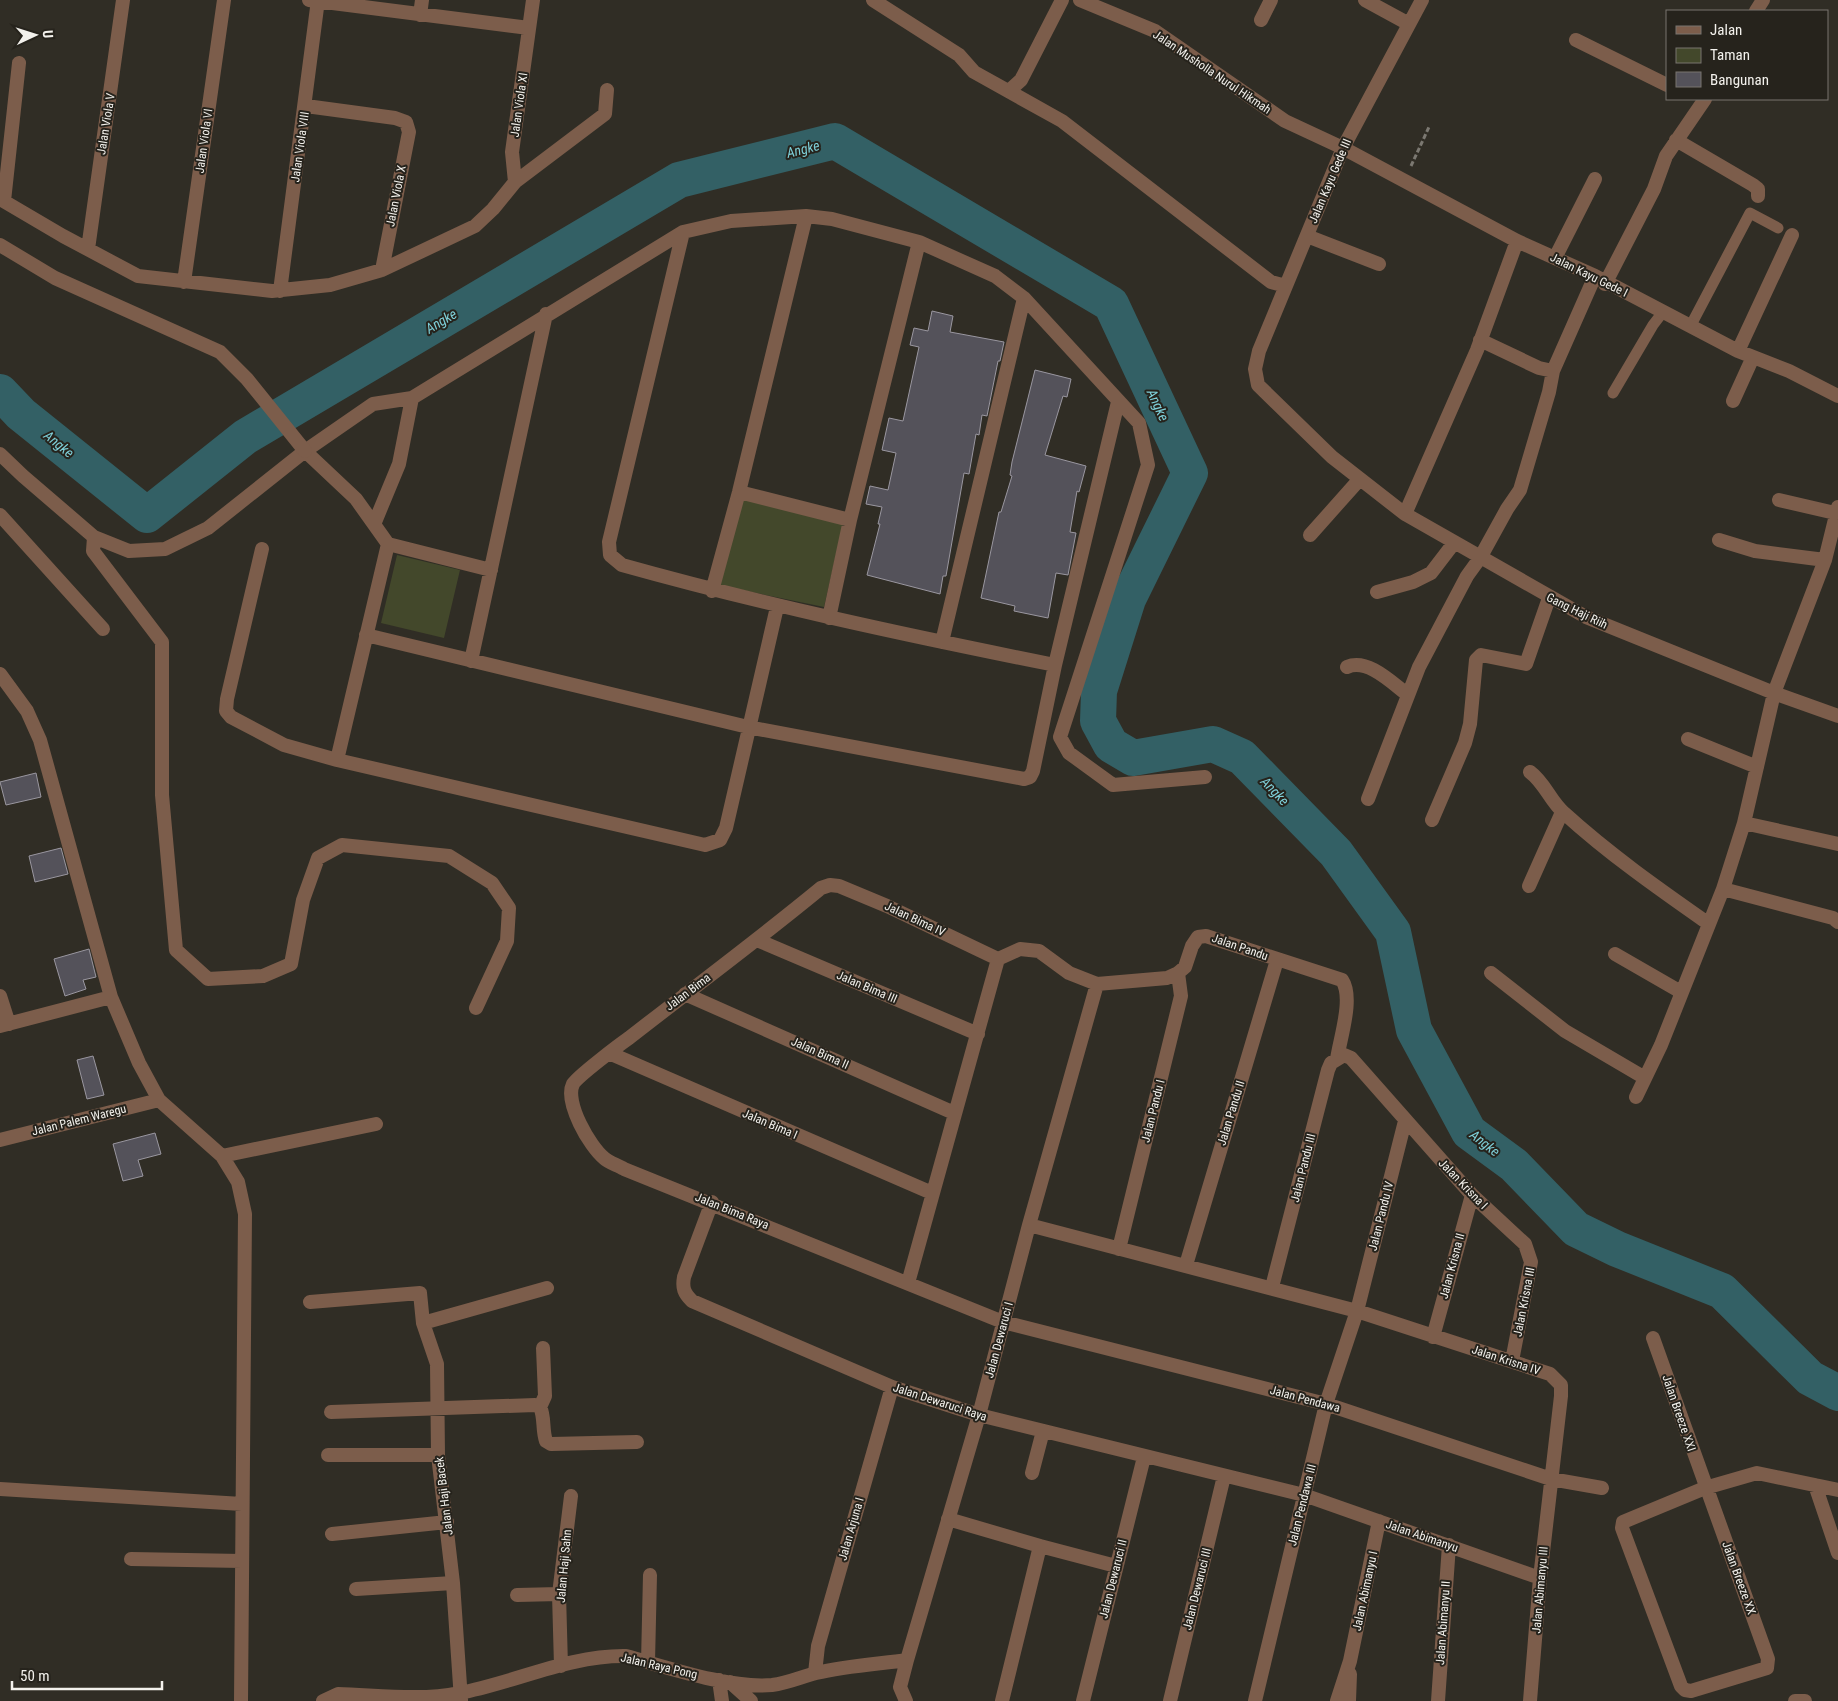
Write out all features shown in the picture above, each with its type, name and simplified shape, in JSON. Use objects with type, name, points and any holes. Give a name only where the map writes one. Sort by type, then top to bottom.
[{"type":"street","name":"Jalan Viola V","points":[[88,248],[123,0]]},
{"type":"street","name":"Jalan Viola VI","points":[[184,282],[224,0]]},
{"type":"street","points":[[420,15],[422,0]]},
{"type":"street","name":"Jalan Viola XI","points":[[515,182],[512,152],[533,0]]},
{"type":"street","points":[[873,0],[959,55],[974,72],[1062,121],[1271,282],[1286,286]]},
{"type":"street","points":[[1008,92],[1021,80],[1062,0]]},
{"type":"street","name":"Jalan Musholla Nurul Hikmah","points":[[1080,0],[1155,31],[1285,122],[1343,148]]},
{"type":"street","points":[[1261,20],[1271,0]]},
{"type":"street","points":[[1365,0],[1409,24]]},
{"type":"street","name":"Jalan Kayu Gede III","points":[[1255,368],[1259,351],[1343,148],[1422,0]]},
{"type":"street","points":[[315,1],[529,28]]},
{"type":"street","name":"Jalan Viola VIII","points":[[280,291],[306,106],[315,1]]},
{"type":"street","points":[[1576,40],[1666,85]]},
{"type":"street","points":[[19,63],[2,200],[138,276],[280,291],[330,285],[382,270],[475,226],[494,209],[515,182],[605,114],[607,90]]},
{"type":"street","points":[[1368,799],[1422,660],[1467,576],[1480,558],[1507,509],[1520,490],[1550,392],[1553,371],[1600,280],[1654,189],[1666,156],[1701,100]]},
{"type":"street","name":"Jalan Viola X","points":[[306,106],[395,118],[406,122],[409,132],[382,270]]},
{"type":"street","points":[[1676,140],[1753,185],[1758,189],[1758,196]]},
{"type":"street","name":"Jalan Kayu Gede I","points":[[1343,148],[1517,241],[1691,325],[1738,351],[1789,370],[1838,396]]},
{"type":"street","points":[[1555,258],[1594,179]]},
{"type":"street","points":[[712,590],[739,492],[806,216]]},
{"type":"street","points":[[0,454],[94,537],[129,551],[165,549],[208,528],[301,447],[373,404],[412,398],[546,314],[683,232],[731,221],[806,216],[832,220],[919,242],[995,276],[1024,298],[1139,423],[1148,465],[1060,737],[1069,752],[1113,785],[1205,777]]},
{"type":"street","points":[[683,232],[609,542],[610,555],[622,565],[777,607],[1055,665]]},
{"type":"street","points":[[1738,351],[1792,235]]},
{"type":"street","points":[[1307,236],[1379,264]]},
{"type":"street","points":[[1405,514],[1480,340],[1517,241]]},
{"type":"street","points":[[829,618],[850,520],[919,242]]},
{"type":"street","points":[[0,246],[55,278],[220,352],[247,379],[301,447],[356,499],[388,544],[491,570]]},
{"type":"street","points":[[942,642],[1024,298]]},
{"type":"street","points":[[471,661],[546,314]]},
{"type":"street","points":[[1480,340],[1540,368],[1553,371]]},
{"type":"street","points":[[1733,401],[1753,357]]},
{"type":"street","name":"Gang Haji Riih","points":[[1255,368],[1258,385],[1276,404],[1359,480],[1405,514],[1549,598],[1586,617],[1774,693],[1838,716]]},
{"type":"street","points":[[374,522],[399,464],[412,398]]},
{"type":"street","points":[[366,635],[748,727],[1024,779],[1030,777],[1033,771],[1055,665],[1118,402]]},
{"type":"street","points":[[1310,535],[1359,480]]},
{"type":"street","points":[[739,492],[850,520]]},
{"type":"street","points":[[1636,1098],[1672,1019],[1723,889],[1744,823],[1774,693],[1825,560],[1837,510],[1779,500]]},
{"type":"street","points":[[0,515],[103,629]]},
{"type":"street","points":[[94,537],[93,551],[162,642],[162,795],[176,950],[208,979],[263,976],[291,964],[303,900],[318,858],[342,845],[449,856],[492,883],[509,908],[507,941],[476,1008]]},
{"type":"street","points":[[1719,540],[1755,551],[1825,560]]},
{"type":"street","points":[[1377,592],[1413,582],[1431,573],[1454,543]]},
{"type":"street","points":[[337,760],[388,544]]},
{"type":"street","points":[[262,549],[226,712],[231,718],[284,745],[337,760],[706,845],[720,840],[726,828],[777,607]]},
{"type":"street","points":[[1432,820],[1465,743],[1470,724],[1476,660],[1481,655],[1526,664],[1549,598]]},
{"type":"street","points":[[1347,667],[1354,664],[1370,668],[1408,695]]},
{"type":"street","points":[[0,674],[27,711],[40,740],[111,997],[138,1062],[159,1100],[222,1156],[238,1182],[245,1214],[241,1701]]},
{"type":"street","points":[[1688,739],[1757,767]]},
{"type":"street","points":[[1530,772],[1538,778],[1562,812],[1638,875],[1709,924]]},
{"type":"street","points":[[1529,886],[1562,812]]},
{"type":"street","points":[[1744,823],[1838,844]]},
{"type":"street","name":"Jalan Bima","points":[[576,1115],[571,1097],[574,1084],[609,1053],[758,940],[821,888],[830,885]]},
{"type":"street","name":"Jalan Bima IV","points":[[830,885],[839,886],[887,906],[998,959]]},
{"type":"street","points":[[1723,889],[1833,918],[1838,922]]},
{"type":"street","name":"Jalan Pandu","points":[[1178,973],[1185,967],[1192,946],[1198,938],[1206,936],[1342,980],[1347,987],[1348,997],[1340,1057]]},
{"type":"street","name":"Jalan Bima III","points":[[758,940],[978,1034]]},
{"type":"street","points":[[908,1283],[998,959],[1020,949],[1039,951],[1069,973],[1097,984],[1167,978],[1178,973]]},
{"type":"street","points":[[1615,954],[1681,992]]},
{"type":"street","name":"Jalan Pandu II","points":[[1186,1265],[1277,960]]},
{"type":"street","name":"Jalan Pandu I","points":[[1119,1249],[1181,996],[1178,973]]},
{"type":"street","points":[[1491,973],[1566,1031],[1645,1078]]},
{"type":"street","name":"Jalan Dewaruci I","points":[[904,1698],[900,1687],[907,1660],[979,1415],[1028,1225],[1097,984]]},
{"type":"street","name":"Jalan Bima II","points":[[685,994],[954,1113]]},
{"type":"street","points":[[0,996],[4,1025],[111,997]]},
{"type":"street","name":"Jalan Bima I","points":[[609,1053],[932,1193]]},
{"type":"street","points":[[1340,1057],[1351,1058],[1405,1121]]},
{"type":"street","name":"Jalan Pandu III","points":[[1272,1287],[1328,1070],[1340,1057]]},
{"type":"street","name":"Jalan Palem Waregu","points":[[0,1140],[159,1100]]},
{"type":"street","name":"Jalan Bima Raya","points":[[576,1115],[591,1144],[604,1159],[1003,1322]]},
{"type":"street","name":"Jalan Krisna I","points":[[1405,1121],[1472,1195],[1526,1244]]},
{"type":"street","name":"Jalan Pandu IV","points":[[1357,1311],[1405,1121]]},
{"type":"street","points":[[222,1156],[376,1124]]},
{"type":"street","name":"Jalan Krisna II","points":[[1433,1337],[1472,1195]]},
{"type":"street","name":"Jalan Dewaruci Raya","points":[[712,1202],[682,1285],[685,1294],[692,1302],[892,1386],[979,1415],[1304,1495]]},
{"type":"street","points":[[1028,1225],[1272,1287],[1357,1311]]},
{"type":"street","name":"Jalan Krisna III","points":[[1512,1361],[1531,1262],[1526,1244]]},
{"type":"street","points":[[423,1323],[547,1288]]},
{"type":"street","name":"Jalan Haji Bacek","points":[[310,1302],[420,1293],[423,1323],[437,1364],[438,1454],[453,1582],[460,1697]]},
{"type":"street","name":"Jalan Krisna IV","points":[[1357,1311],[1550,1374],[1561,1385],[1551,1479]]},
{"type":"street","name":"Jalan Pendawa III","points":[[1255,1701],[1326,1404],[1357,1311]]},
{"type":"street","name":"Jalan Pendawa","points":[[1003,1322],[1326,1404],[1551,1479],[1602,1488]]},
{"type":"street","name":"Jalan Breeze XXI","points":[[1653,1338],[1705,1488]]},
{"type":"street","points":[[540,1407],[545,1396],[543,1348]]},
{"type":"street","name":"Jalan Arjuna I","points":[[815,1673],[818,1646],[892,1386]]},
{"type":"street","points":[[331,1412],[540,1407]]},
{"type":"street","points":[[540,1407],[543,1412],[544,1437],[550,1444],[637,1442]]},
{"type":"street","points":[[1032,1473],[1043,1431]]},
{"type":"street","points":[[328,1455],[438,1454]]},
{"type":"street","name":"Jalan Dewaruci II","points":[[1083,1701],[1144,1456]]},
{"type":"street","points":[[1705,1488],[1757,1473],[1838,1490]]},
{"type":"street","name":"Jalan Dewaruci III","points":[[1170,1701],[1224,1476]]},
{"type":"street","name":"Jalan Abimanyu III","points":[[1530,1701],[1540,1578],[1551,1479]]},
{"type":"street","points":[[1815,1485],[1838,1553]]},
{"type":"street","name":"Jalan Breeze XX","points":[[1705,1488],[1768,1659],[1766,1668],[1691,1691],[1685,1690],[1681,1686],[1622,1528],[1623,1522],[1705,1488]]},
{"type":"street","points":[[0,1489],[242,1504]]},
{"type":"street","name":"Jalan Abimanyu","points":[[1304,1495],[1540,1578]]},
{"type":"street","name":"Jalan Haji Sahn","points":[[561,1666],[559,1594],[571,1496]]},
{"type":"street","points":[[948,1518],[1040,1546],[1116,1566]]},
{"type":"street","name":"Jalan Abimanyu I","points":[[1337,1701],[1350,1661],[1379,1521]]},
{"type":"street","points":[[332,1534],[447,1522]]},
{"type":"street","name":"Jalan Abimanyu II","points":[[1438,1701],[1449,1545]]},
{"type":"street","points":[[1002,1701],[1040,1546]]},
{"type":"street","points":[[131,1559],[242,1561]]},
{"type":"street","points":[[648,1662],[650,1575]]},
{"type":"street","points":[[356,1589],[453,1582]]},
{"type":"street","points":[[517,1595],[559,1594]]},
{"type":"street","name":"Jalan Raya Pong","points":[[323,1701],[339,1698],[460,1697],[561,1666],[611,1655],[626,1656],[724,1681],[771,1685],[798,1680],[815,1673],[907,1660]]},
{"type":"street","name":"Jalan Abimanyu I","points":[[1349,1701],[1350,1661]]},
{"type":"street","points":[[722,1701],[724,1681]]},
{"type":"street","points":[[724,1681],[751,1701]]},
{"type":"street","points":[[1795,1701],[1805,1701]]},
{"type":"lane","points":[[1691,325],[1758,196]]},
{"type":"lane","points":[[1750,213],[1778,228]]},
{"type":"lane","points":[[1614,393],[1653,325],[1663,312]]},
{"type":"path","points":[[1404,180],[1429,127]]},
{"type":"green space","points":[[743,499],[843,524],[824,607],[718,585]]},
{"type":"green space","points":[[397,555],[460,570],[444,638],[381,623]]},
{"type":"building","points":[[932,311],[953,316],[950,332],[1004,342],[1000,361],[998,361],[987,416],[982,415],[979,435],[976,434],[969,474],[964,473],[946,576],[943,576],[940,594],[867,575],[880,524],[878,524],[882,507],[866,504],[870,486],[888,490],[896,453],[882,450],[889,418],[903,421],[919,347],[910,345],[914,328],[928,331]]},
{"type":"building","points":[[1035,370],[1071,379],[1067,397],[1063,396],[1045,455],[1086,466],[1079,492],[1077,491],[1070,532],[1076,533],[1068,575],[1056,573],[1048,618],[1014,611],[1015,606],[981,598],[999,512],[1001,512],[1012,476],[1010,475],[1012,462]]},
{"type":"building","points":[[36,773],[41,797],[6,805],[0,782]]},
{"type":"building","points":[[61,848],[68,874],[35,882],[29,856]]},
{"type":"building","points":[[89,949],[96,977],[83,980],[86,989],[65,996],[54,959]]},
{"type":"building","points":[[93,1056],[104,1095],[87,1099],[77,1060]]},
{"type":"building","points":[[155,1133],[161,1154],[138,1160],[143,1176],[123,1181],[113,1144]]},
{"type":"waterway","name":"Angke","points":[[0,392],[21,414],[147,515],[245,437],[679,180],[835,141],[1111,304],[1190,473],[1128,599],[1099,691],[1098,721],[1111,745],[1133,758],[1213,744],[1242,757],[1336,853],[1393,932],[1414,1030],[1469,1132],[1514,1165],[1576,1229],[1617,1249],[1722,1291],[1810,1378],[1838,1393]]}]
